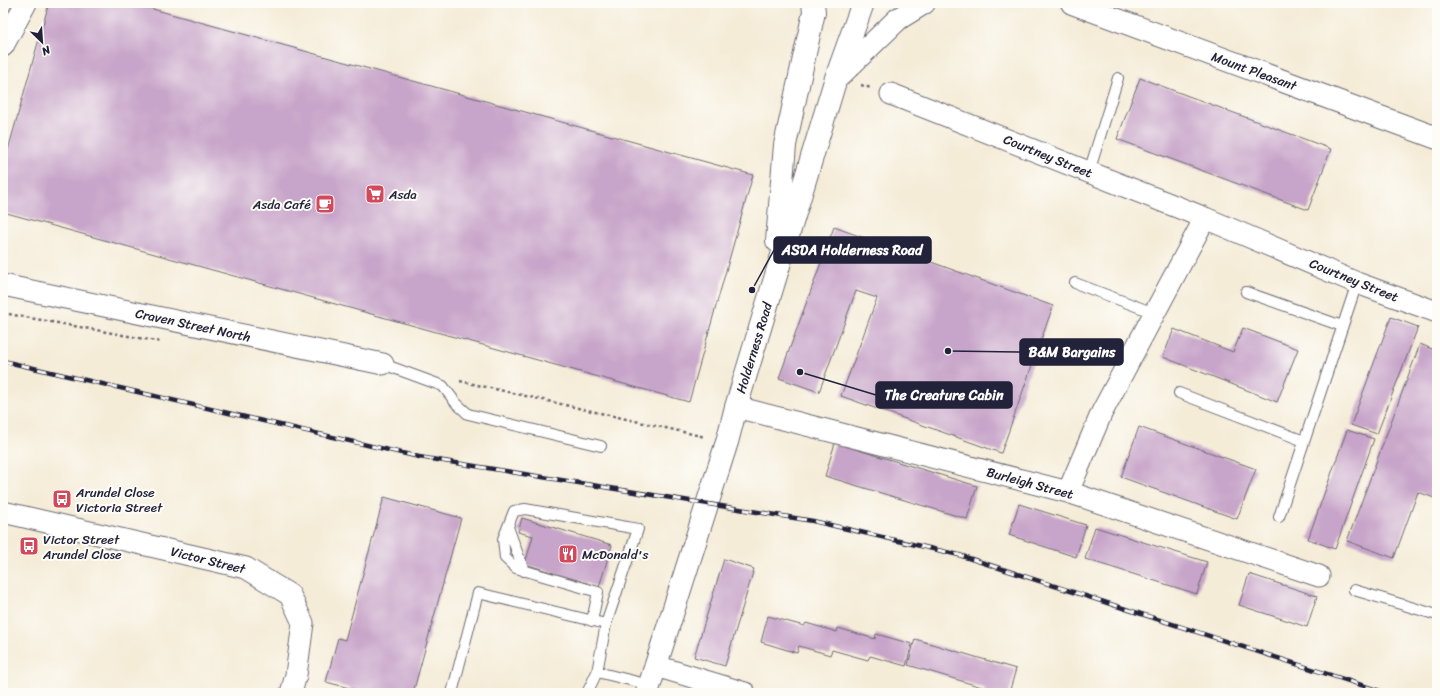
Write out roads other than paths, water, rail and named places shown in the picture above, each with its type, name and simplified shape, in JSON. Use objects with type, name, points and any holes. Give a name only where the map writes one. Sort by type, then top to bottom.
[{"type":"highway","points":[[773,286],[785,144],[814,12],[813,3]]},
{"type":"highway","name":"Holderness Road","points":[[651,681],[727,442],[736,407],[836,78],[863,3]]},
{"type":"highway","points":[[836,78],[898,19],[924,3]]},
{"type":"highway","name":"Mount Pleasant","points":[[1072,3],[1437,138]]},
{"type":"street","points":[[3,46],[26,3]]},
{"type":"street","name":"Courtney Street","points":[[891,94],[1205,218],[1357,283],[1437,312]]},
{"type":"street","points":[[1068,492],[1102,412],[1205,218]]},
{"type":"street","name":"Craven Street North","points":[[3,285],[384,364]]},
{"type":"street","name":"Burleigh Street","points":[[736,407],[1068,492],[1319,576]]},
{"type":"street","name":"Victor Street","points":[[12,513],[246,568],[290,594],[303,623],[296,675],[291,693]]},
{"type":"street","points":[[651,681],[746,693]]},
{"type":"lane","points":[[1089,172],[1118,78]]},
{"type":"lane","points":[[1075,283],[1154,313]]},
{"type":"lane","points":[[1279,516],[1357,283]]},
{"type":"lane","points":[[1246,292],[1342,326]]},
{"type":"lane","points":[[384,364],[443,386],[456,403],[468,414],[601,446]]},
{"type":"lane","points":[[1179,393],[1304,441]]},
{"type":"lane","points":[[588,693],[596,672],[606,624],[638,529],[526,509],[514,511],[508,527],[524,570],[598,592],[592,621]]},
{"type":"lane","points":[[1354,590],[1437,615]]},
{"type":"lane","points":[[452,693],[478,593],[606,624]]},
{"type":"lane","points":[[596,672],[651,681]]},
{"type":"railway","points":[[3,361],[419,457],[813,521],[959,555],[1386,693]]},
{"type":"place","name":"Asda","points":[[375,194]]},
{"type":"place","name":"Asda Café","points":[[325,204]]},
{"type":"place","name":"ASDA Holderness Road","points":[[752,290]]},
{"type":"place","name":"B&M Bargains","points":[[948,351]]},
{"type":"place","name":"The Creature Cabin","points":[[800,372]]},
{"type":"place","name":"Arundel Close Victoria Street","points":[[62,499]]},
{"type":"place","name":"Victor Street Arundel Close","points":[[29,546]]},
{"type":"place","name":"McDonald's","points":[[568,554]]}]
